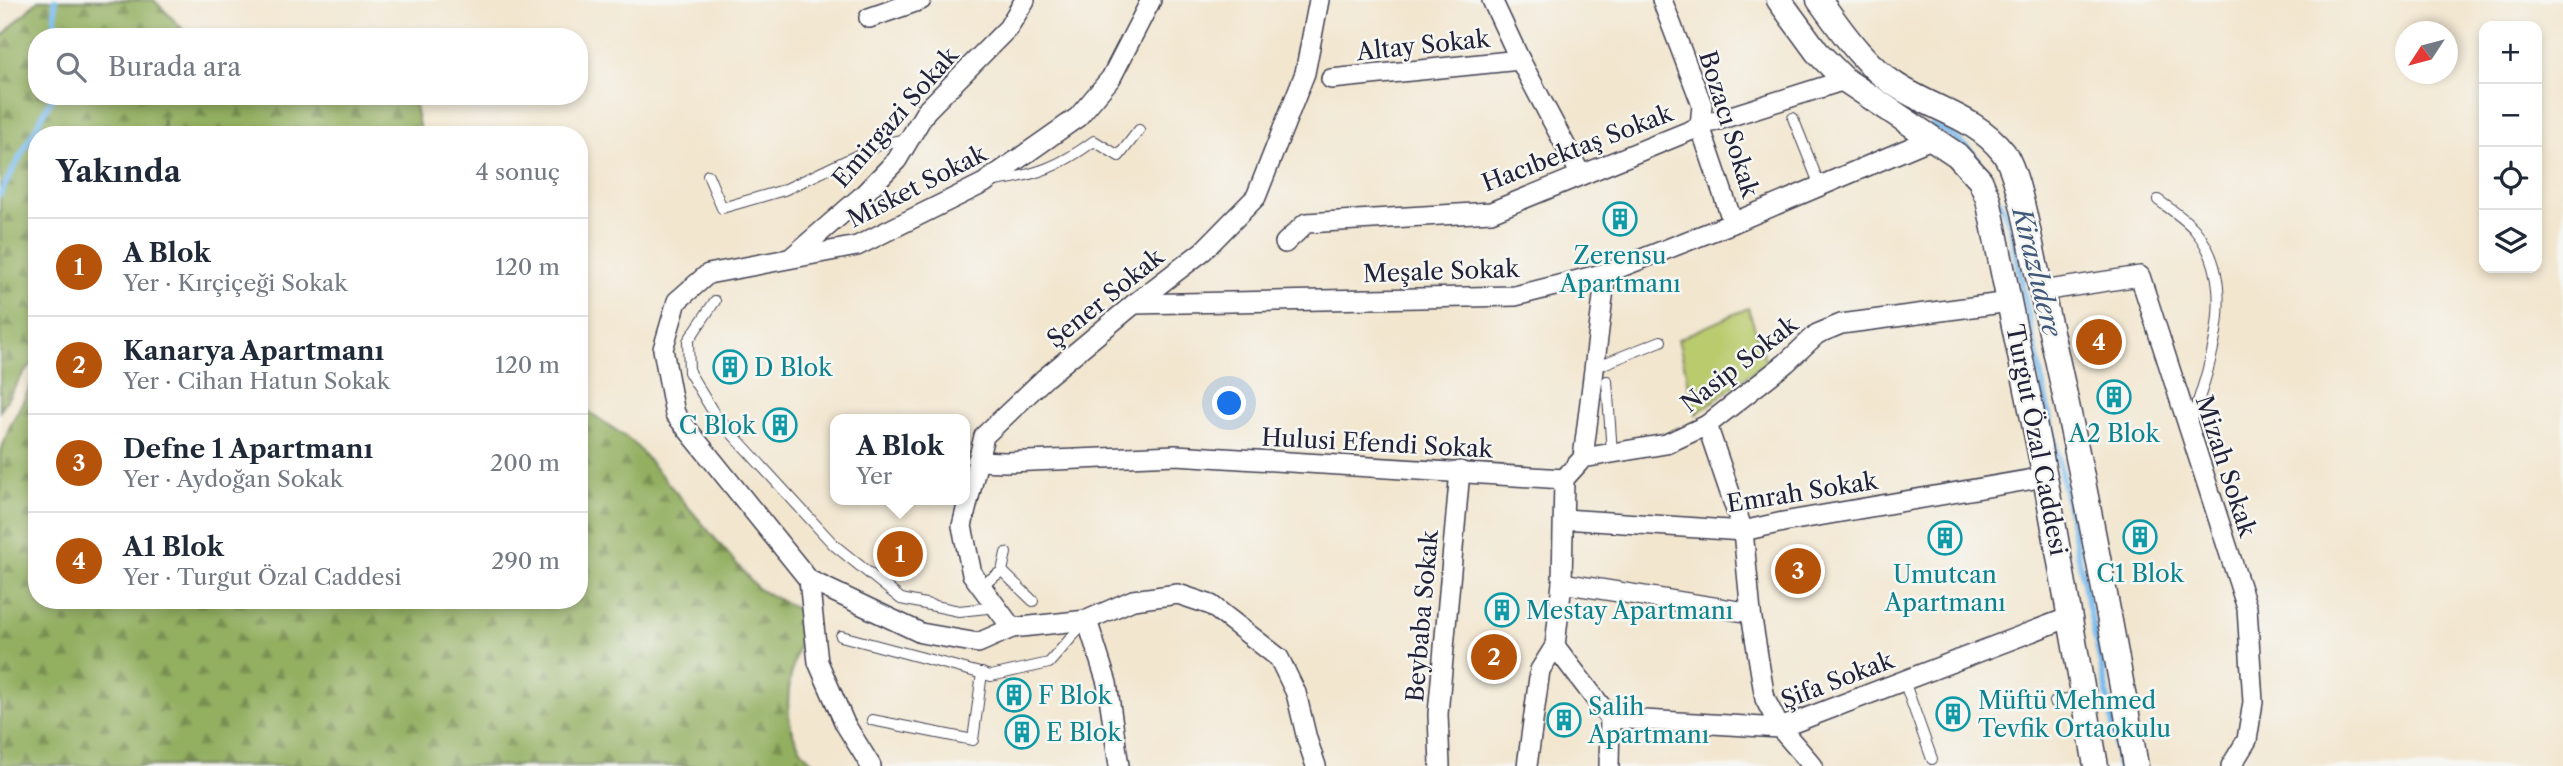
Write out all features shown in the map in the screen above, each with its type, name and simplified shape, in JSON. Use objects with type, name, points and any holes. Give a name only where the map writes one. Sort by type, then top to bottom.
[{"type":"street","points":[[869,18],[921,0]]},
{"type":"street","name":"Emirgazi Sokak","points":[[792,257],[861,197],[897,160],[926,111],[1008,28],[1026,0]]},
{"type":"street","name":"Misket Sokak","points":[[809,580],[675,414],[663,349],[677,301],[708,274],[857,246],[984,183],[1078,117],[1111,78],[1151,0]]},
{"type":"street","name":"Şener Sokak","points":[[970,491],[984,436],[1045,378],[1203,251],[1256,197],[1305,74],[1320,0]]},
{"type":"street","points":[[1492,0],[1520,60],[1581,175]]},
{"type":"street","name":"Bozacı Sokak","points":[[1662,0],[1702,105],[1700,126],[1733,223]]},
{"type":"street","name":"Turgut Özal Caddesi","points":[[1779,0],[1817,52],[1845,80],[1957,155],[1980,180],[1989,199],[2045,477],[2096,766]]},
{"type":"street","name":"Turgut Özal Caddesi","points":[[1819,0],[1865,61],[1897,86],[1963,118],[1990,138],[2006,154],[2014,173],[2103,575],[2136,766]]},
{"type":"street","name":"Altay Sokak","points":[[1331,79],[1520,60]]},
{"type":"street","name":"Hacıbektaş Sokak","points":[[1284,243],[1306,223],[1491,212],[1700,126],[1845,80]]},
{"type":"street","name":"Meşale Sokak","points":[[1134,304],[1515,296],[1606,273],[1733,223],[1931,139]]},
{"type":"street","points":[[1527,766],[1540,670],[1555,646],[1562,583],[1564,478],[1583,458],[1600,374],[1606,273]]},
{"type":"street","name":"Mizah Sokak","points":[[2042,290],[2140,276],[2247,608],[2253,702],[2248,740],[2231,766]]},
{"type":"street","name":"Nasip Sokak","points":[[1583,458],[1666,444],[1707,425],[1786,363],[1817,334],[1841,324],[2010,302]]},
{"type":"street","points":[[1707,425],[1743,531],[1751,614],[1765,699],[1780,728],[1813,766]]},
{"type":"street","name":"Hulusi Efendi Sokak","points":[[977,461],[1176,455],[1564,478]]},
{"type":"street","name":"Beybaba Sokak","points":[[1440,766],[1438,714],[1460,471]]},
{"type":"street","name":"Emrah Sokak","points":[[1564,519],[1743,531],[2045,477]]},
{"type":"street","name":"Şener Sokak","points":[[967,505],[962,526],[972,574],[1012,628]]},
{"type":"street","points":[[809,580],[921,634],[978,643],[1012,628],[1087,620],[1133,600],[1178,594],[1211,604],[1279,658],[1297,693],[1316,766]]},
{"type":"street","points":[[809,580],[818,662],[845,724],[871,766]]},
{"type":"street","points":[[1562,583],[1751,614]]},
{"type":"street","name":"Şifa Sokak","points":[[1610,718],[1780,728],[2070,617]]},
{"type":"street","points":[[1087,620],[1107,683],[1119,766]]},
{"type":"street","points":[[1555,646],[1610,718],[1609,766]]},
{"type":"lane","points":[[1793,118],[1820,186]]},
{"type":"lane","points":[[984,183],[1026,177],[1068,161],[1094,141],[1119,156],[1139,130]]},
{"type":"lane","points":[[708,175],[722,208],[784,190],[881,144],[910,138]]},
{"type":"lane","points":[[2158,200],[2195,230],[2212,257],[2218,282],[2214,341],[2189,430]]},
{"type":"lane","points":[[715,300],[688,341],[689,372],[715,415],[825,535],[901,599],[959,611],[997,607]]},
{"type":"lane","points":[[1612,453],[1600,374],[1661,341]]},
{"type":"lane","points":[[981,586],[1002,571],[1006,553]]},
{"type":"lane","points":[[1002,571],[1033,601]]},
{"type":"lane","points":[[841,636],[991,676],[1049,663],[1087,620]]},
{"type":"lane","points":[[872,720],[973,740],[982,673]]},
{"type":"lane","points":[[1904,681],[1932,759]]},
{"type":"lane","points":[[2055,702],[2084,695]]},
{"type":"green space","points":[[38,0],[154,0],[182,28],[28,28],[28,105],[415,105],[419,126],[164,126],[163,118],[163,126],[28,126],[28,369],[0,411],[0,38]]},
{"type":"green space","points":[[1748,308],[1766,362],[1696,414],[1678,339]]},
{"type":"green space","points":[[28,391],[28,609],[588,609],[588,411],[633,442],[758,589],[809,615],[798,646],[788,698],[792,731],[799,746],[817,766],[0,766],[0,454],[9,428]]},
{"type":"waterway","points":[[55,0],[55,28]]},
{"type":"waterway","points":[[37,126],[48,105]]},
{"type":"waterway","name":"Kirazlıdere","points":[[1932,125],[1959,141],[1980,163]]},
{"type":"waterway","points":[[0,194],[28,142]]},
{"type":"waterway","name":"Kirazlıdere","points":[[2000,201],[2010,227],[2112,718],[2118,766]]},
{"type":"place","name":"Zerensu Apartmanı","points":[[1620,219]]},
{"type":"place","name":"A1 Blok","points":[[2099,342]]},
{"type":"place","name":"D Blok","points":[[730,367]]},
{"type":"place","name":"A2 Blok","points":[[2114,397]]},
{"type":"place","name":"C Blok","points":[[780,425]]},
{"type":"place","name":"C1 Blok","points":[[2140,537]]},
{"type":"place","name":"Umutcan Apartmanı","points":[[1945,538]]},
{"type":"place","name":"A Blok","points":[[900,554]]},
{"type":"place","name":"Defne 1 Apartmanı","points":[[1798,571]]},
{"type":"place","name":"Mestay Apartmanı","points":[[1502,610]]},
{"type":"place","name":"Kanarya Apartmanı","points":[[1494,657]]},
{"type":"place","name":"F Blok","points":[[1014,695]]},
{"type":"place","name":"Müftü Mehmed Tevfik Ortaokulu","points":[[1953,714]]},
{"type":"place","name":"Salih Apartmanı","points":[[1564,720]]},
{"type":"place","name":"E Blok","points":[[1022,732]]}]
